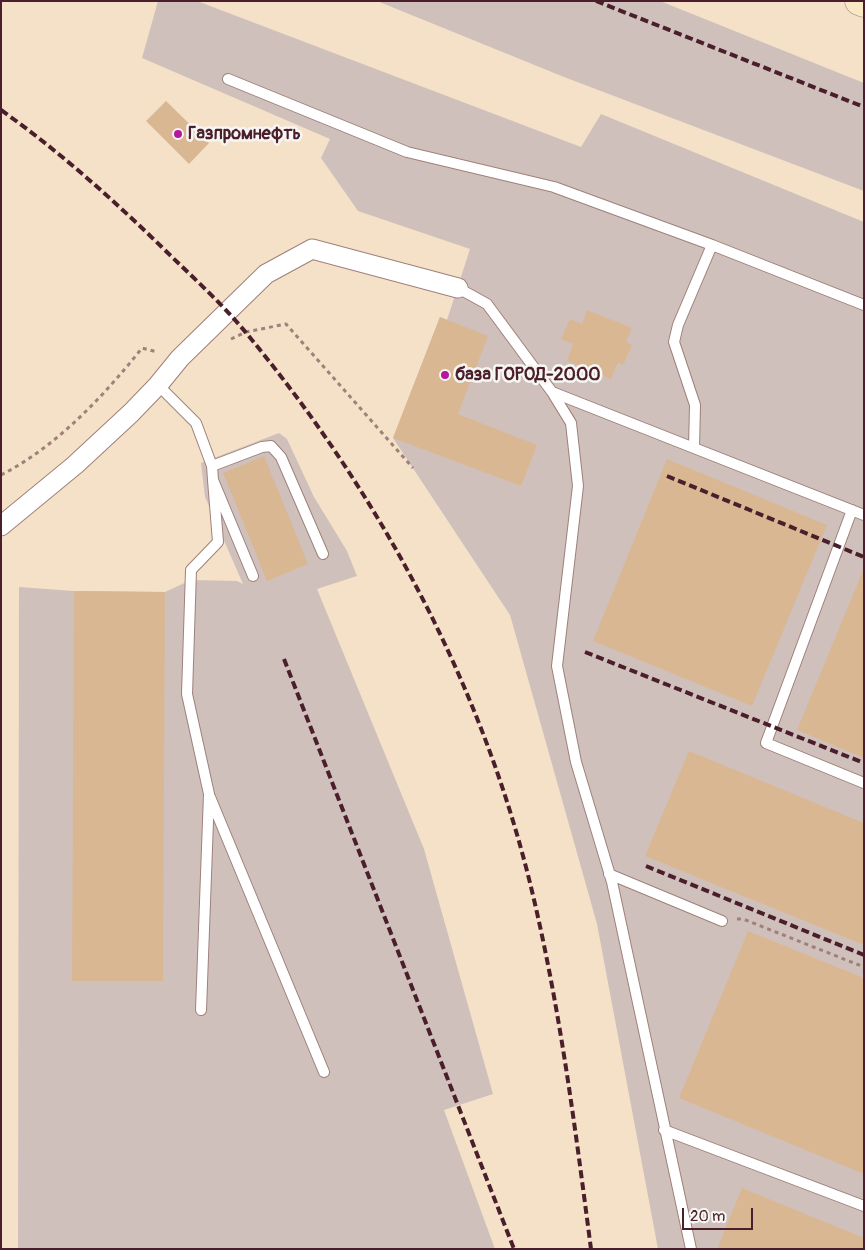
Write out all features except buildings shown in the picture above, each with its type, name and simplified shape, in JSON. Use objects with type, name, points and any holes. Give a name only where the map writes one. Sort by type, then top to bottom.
[{"type":"main road","points":[[858,1],[864,3]]},
{"type":"street","points":[[1,526],[75,465],[158,385],[180,358],[266,274],[312,249],[458,288]]},
{"type":"lane","points":[[228,79],[407,152],[554,188],[712,245],[864,306]]},
{"type":"lane","points":[[694,448],[695,405],[674,342],[678,326],[712,245]]},
{"type":"lane","points":[[458,288],[487,304],[552,392],[571,423],[578,486],[557,666],[576,762],[609,874],[691,1249]]},
{"type":"lane","points":[[158,385],[196,423],[212,466],[218,542],[191,570],[188,694],[209,794],[324,1072]]},
{"type":"lane","points":[[552,392],[864,515]]},
{"type":"lane","points":[[212,466],[262,447],[271,446],[277,451],[323,554]]},
{"type":"lane","points":[[213,480],[253,576]]},
{"type":"lane","points":[[852,510],[766,743],[864,783]]},
{"type":"lane","points":[[201,1010],[209,794]]},
{"type":"lane","points":[[609,874],[722,921]]},
{"type":"lane","points":[[664,1130],[864,1206]]},
{"type":"path","points":[[228,341],[246,332],[286,324],[413,468]]},
{"type":"path","points":[[1,475],[44,446],[69,425],[109,387],[142,348],[180,358]]},
{"type":"path","points":[[722,921],[743,918],[864,967]]},
{"type":"shaded area","points":[[158,1],[197,1],[581,147],[601,114],[864,222],[864,1249],[658,1249],[597,924],[510,615],[393,438],[440,317],[447,320],[470,249],[358,211],[321,158],[330,139],[142,58]]},
{"type":"shaded area","points":[[377,1],[660,1],[864,83],[864,191],[564,77]]},
{"type":"shaded area","points":[[279,433],[287,439],[314,497],[347,551],[357,576],[317,589],[424,849],[493,1094],[444,1110],[495,1249],[18,1249],[19,587],[74,591],[165,592],[191,580],[237,581],[243,584],[205,497],[201,463]]},
{"type":"railway","points":[[596,1],[864,107]]},
{"type":"railway","points":[[1,110],[46,144],[111,199],[202,285],[239,324],[295,395],[341,459],[421,595],[455,665],[485,738],[510,812],[531,887],[559,1022],[591,1249]]},
{"type":"railway","points":[[667,476],[864,557]]},
{"type":"railway","points":[[585,652],[864,763]]},
{"type":"railway","points":[[284,659],[514,1249]]},
{"type":"railway","points":[[646,866],[864,955]]},
{"type":"place","name":"Газпромнефть","points":[[178,134]]},
{"type":"place","name":"база ГОРОД-2000","points":[[445,375]]}]
